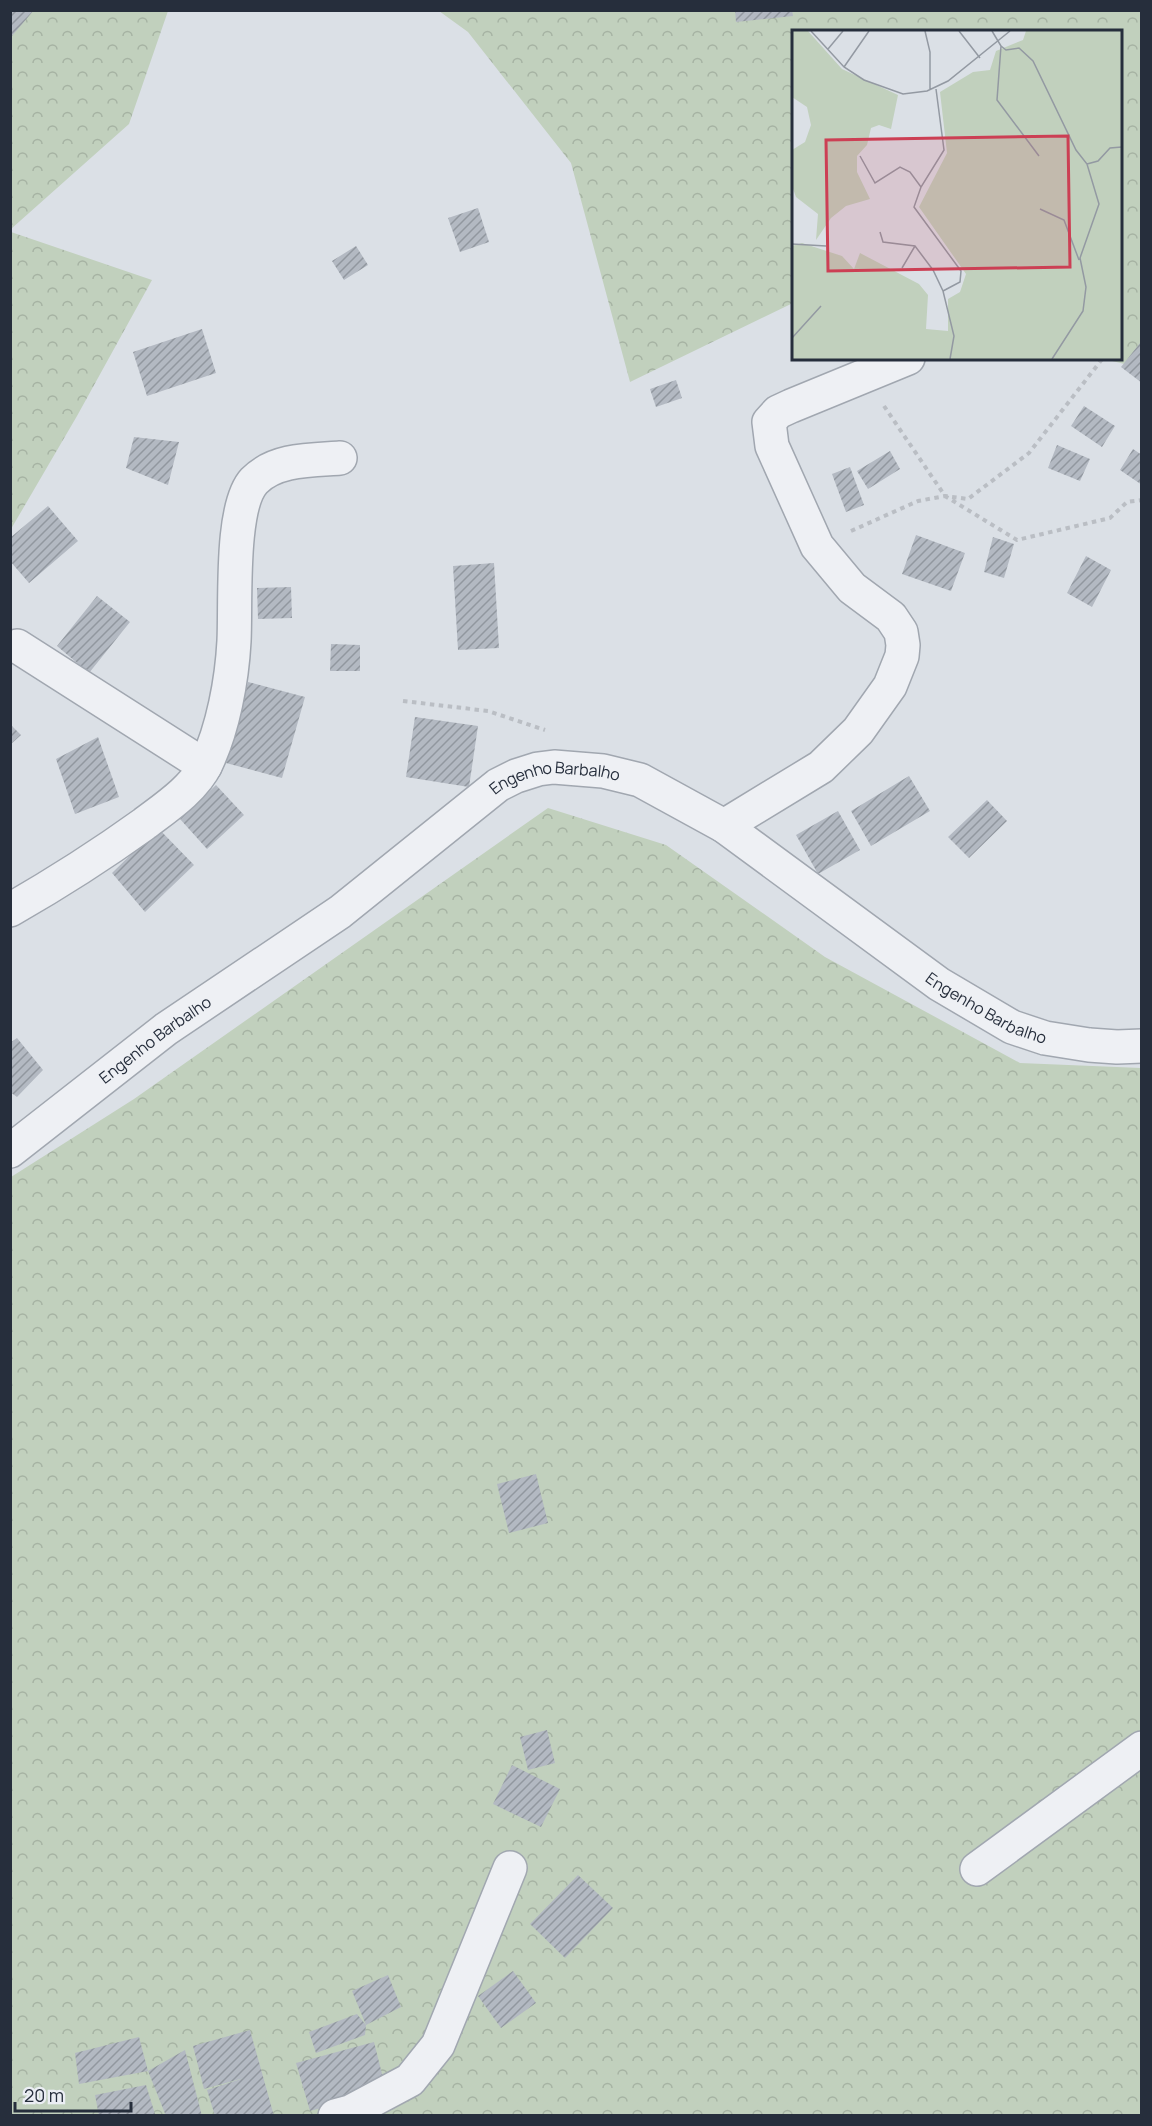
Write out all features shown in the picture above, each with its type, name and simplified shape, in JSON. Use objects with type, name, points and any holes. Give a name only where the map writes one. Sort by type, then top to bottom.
[{"type":"street","points":[[724,826],[821,767],[858,731],[882,699],[902,656],[903,637],[898,625],[891,617],[852,588],[817,546],[772,446],[769,423],[778,412],[903,360]]},
{"type":"street","points":[[10,910],[68,877],[165,808],[190,786],[205,766],[222,723],[234,644],[239,519],[243,500],[255,480],[268,470],[302,461],[340,458]]},
{"type":"street","points":[[17,646],[205,766]]},
{"type":"street","name":"Engenho Barbalho","points":[[10,1151],[166,1029],[340,912],[498,785],[516,776],[554,767],[603,771],[640,780],[724,826],[939,984],[1012,1027],[1045,1038],[1089,1045],[1142,1046]]},
{"type":"street","points":[[976,1869],[1142,1748]]},
{"type":"street","points":[[335,2115],[350,2112],[410,2080],[438,2045],[510,1868]]},
{"type":"path","points":[[817,546],[918,501],[945,496],[968,499],[1029,453],[1100,360]]},
{"type":"path","points":[[863,376],[945,496],[1017,540],[1110,518],[1127,502],[1142,500]]},
{"type":"path","points":[[404,701],[488,711],[554,733]]},
{"type":"green space","points":[[11,11],[168,11],[129,124],[11,229]]},
{"type":"green space","points":[[439,11],[1141,11],[1141,368],[1108,360],[1122,360],[1122,30],[792,30],[792,303],[630,382],[571,163],[468,32]]},
{"type":"green space","points":[[11,232],[152,280],[11,529]]},
{"type":"green space","points":[[548,808],[666,845],[825,957],[1020,1063],[1141,1068],[1141,2115],[11,2116],[11,1177],[134,1099]]},
{"type":"building","points":[[10,10],[34,10],[12,36],[10,35]]},
{"type":"building","points":[[735,10],[792,10],[793,16],[736,22]]},
{"type":"building","points":[[478,208],[489,242],[460,252],[448,218]]},
{"type":"building","points":[[356,246],[368,265],[344,280],[332,261]]},
{"type":"building","points":[[202,329],[216,373],[147,396],[133,352]]},
{"type":"building","points":[[1140,343],[1142,345],[1142,383],[1121,367]]},
{"type":"building","points":[[676,380],[682,398],[656,407],[650,389]]},
{"type":"building","points":[[1084,406],[1115,426],[1102,447],[1071,426]]},
{"type":"building","points":[[134,437],[179,442],[168,485],[126,468]]},
{"type":"building","points":[[1057,445],[1090,459],[1080,481],[1048,468]]},
{"type":"building","points":[[1133,449],[1142,455],[1142,485],[1120,470]]},
{"type":"building","points":[[890,451],[900,469],[868,489],[857,471]]},
{"type":"building","points":[[850,467],[864,505],[846,512],[832,474]]},
{"type":"building","points":[[48,506],[78,541],[29,583],[10,561],[10,538]]},
{"type":"building","points":[[916,535],[965,553],[951,591],[902,574]]},
{"type":"building","points":[[993,537],[1014,544],[1004,578],[984,572]]},
{"type":"building","points":[[1086,556],[1111,570],[1092,607],[1067,593]]},
{"type":"building","points":[[494,563],[499,648],[458,650],[453,566]]},
{"type":"building","points":[[291,587],[292,618],[258,619],[257,588]]},
{"type":"building","points":[[97,596],[130,622],[89,673],[57,646]]},
{"type":"building","points":[[331,644],[360,645],[360,671],[330,671]]},
{"type":"building","points":[[248,682],[305,697],[282,778],[226,763]]},
{"type":"building","points":[[415,717],[478,726],[469,787],[406,777]]},
{"type":"building","points":[[10,724],[21,735],[10,745]]},
{"type":"building","points":[[98,737],[119,797],[75,814],[56,759]]},
{"type":"building","points":[[909,776],[930,811],[871,846],[851,811]]},
{"type":"building","points":[[216,785],[244,815],[207,849],[180,819]]},
{"type":"building","points":[[987,800],[1007,821],[969,858],[948,837]]},
{"type":"building","points":[[838,811],[860,850],[818,874],[796,835]]},
{"type":"building","points":[[158,828],[194,865],[145,912],[112,873]]},
{"type":"building","points":[[17,1038],[43,1070],[17,1097],[10,1092],[10,1043]]},
{"type":"building","points":[[536,1474],[548,1523],[509,1533],[497,1484]]},
{"type":"building","points":[[547,1730],[555,1763],[528,1770],[520,1737]]},
{"type":"building","points":[[512,1765],[560,1789],[541,1827],[493,1804]]},
{"type":"building","points":[[578,1875],[613,1908],[565,1958],[530,1924]]},
{"type":"building","points":[[513,1971],[536,2003],[501,2028],[478,1996]]},
{"type":"building","points":[[388,1975],[401,2007],[366,2025],[352,1991]]},
{"type":"building","points":[[357,2014],[366,2025],[365,2035],[316,2053],[309,2032]]},
{"type":"building","points":[[250,2030],[274,2116],[215,2116],[207,2090],[244,2078],[204,2089],[193,2046]]},
{"type":"building","points":[[139,2037],[148,2071],[79,2084],[75,2053]]},
{"type":"building","points":[[374,2042],[386,2090],[310,2111],[296,2063]]},
{"type":"building","points":[[185,2050],[202,2116],[166,2116],[148,2071]]},
{"type":"building","points":[[146,2085],[155,2114],[99,2116],[95,2095]]}]
